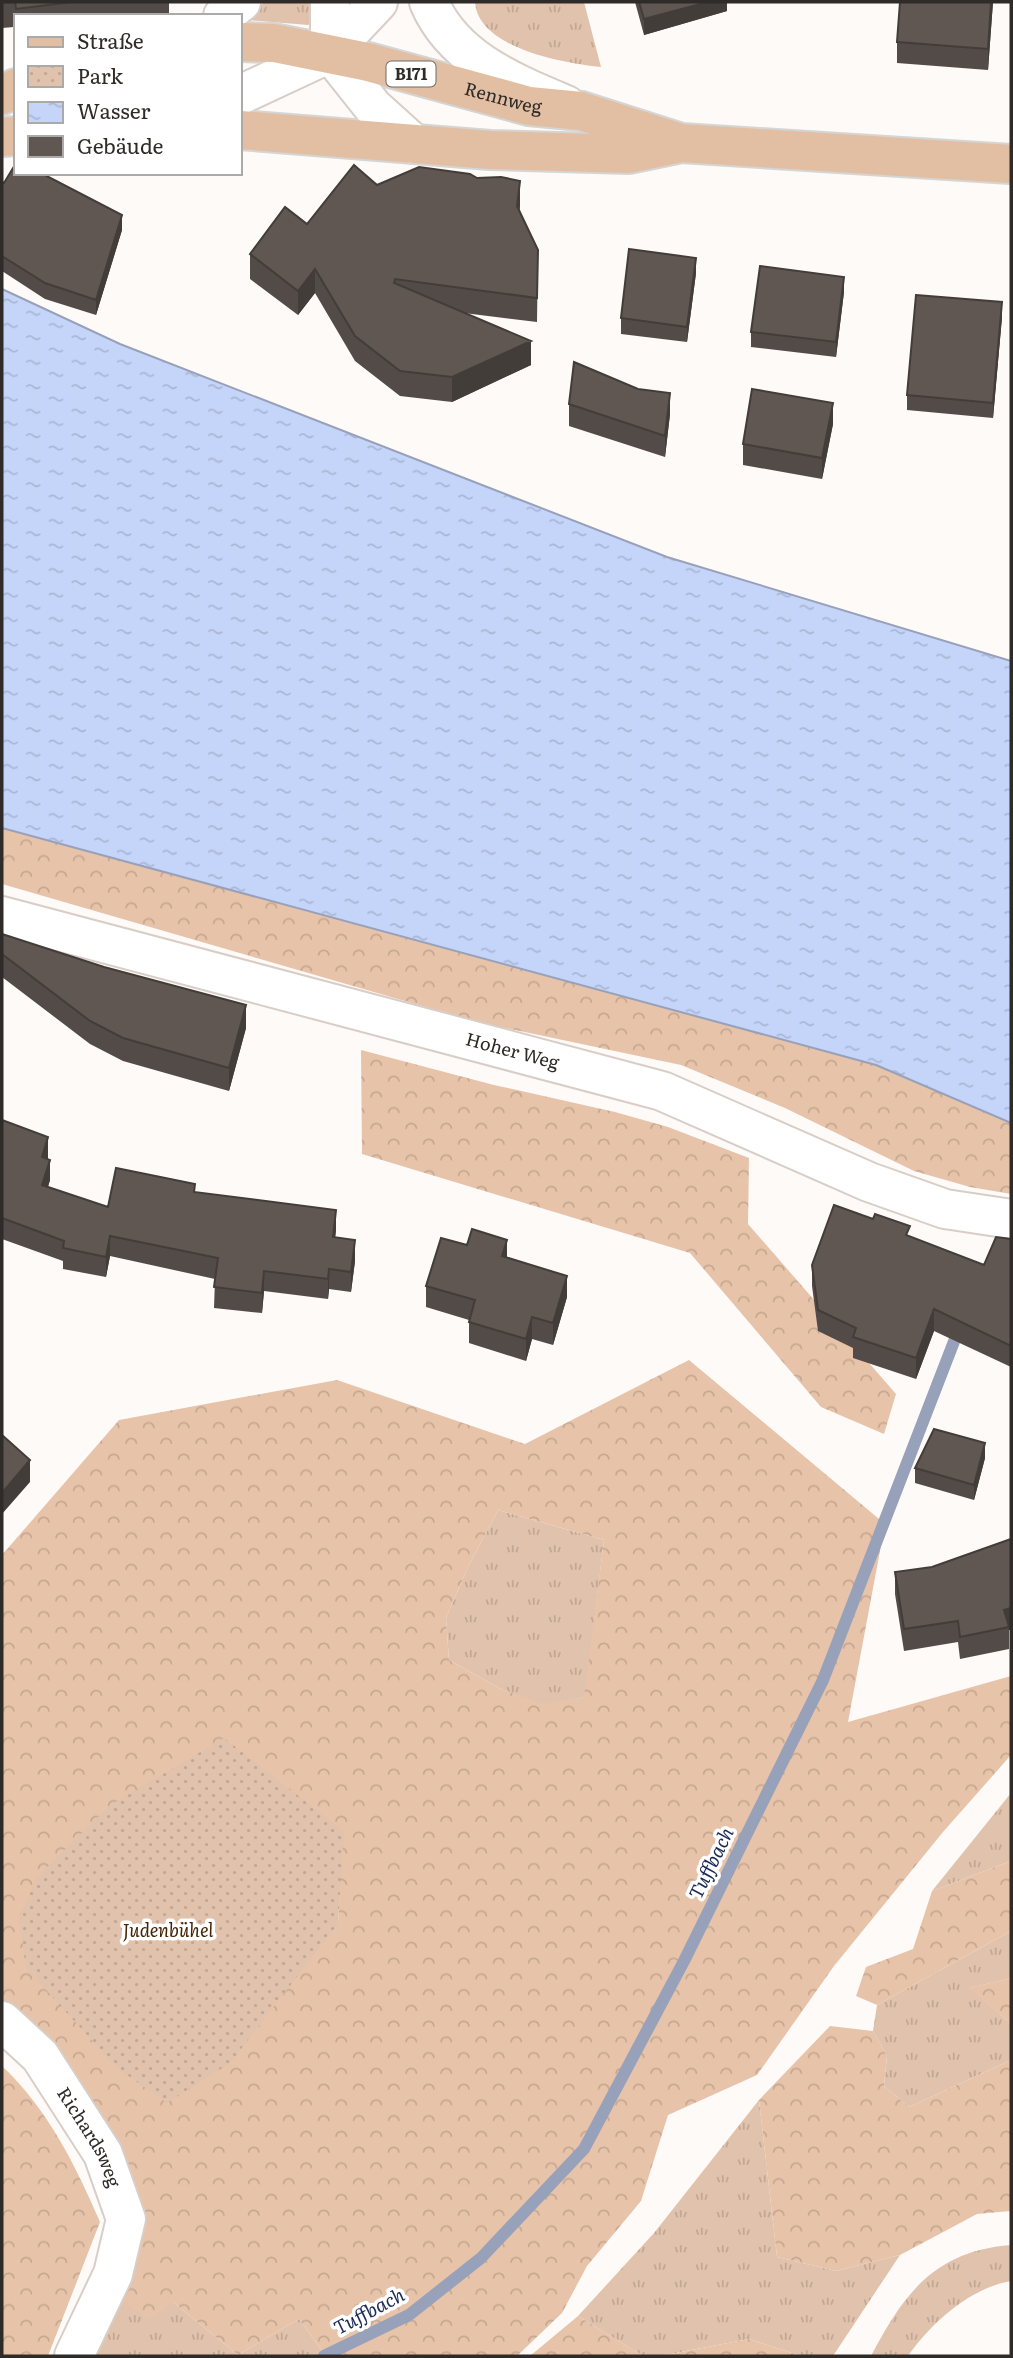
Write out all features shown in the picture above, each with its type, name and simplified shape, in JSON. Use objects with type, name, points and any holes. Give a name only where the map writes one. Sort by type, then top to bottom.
[{"type":"main road","name":"Rennweg","points":[[242,42],[274,43],[330,53],[529,106],[581,111],[681,143],[1011,164]]},
{"type":"main road","name":"Rennweg","points":[[242,130],[490,150],[629,154],[681,143]]},
{"type":"street","points":[[225,14],[240,2]]},
{"type":"street","points":[[330,2],[330,53],[373,107],[414,144]]},
{"type":"street","points":[[242,93],[288,75],[330,53],[378,2]]},
{"type":"street","points":[[429,2],[442,28],[465,52],[505,76],[581,111]]},
{"type":"street","name":"Hoher Weg","points":[[2,916],[662,1091],[869,1182],[945,1209],[1011,1219]]},
{"type":"street","name":"Richardsweg","points":[[2,2021],[40,2056],[103,2154],[127,2219],[113,2274],[74,2356]]},
{"type":"green space","points":[[264,2],[314,2],[312,23],[308,25],[248,20],[248,16]]},
{"type":"green space","points":[[475,2],[584,2],[601,67],[545,57],[506,42],[480,18]]},
{"type":"green space","points":[[2,828],[876,1065],[1011,1123],[1011,1194],[970,1187],[914,1171],[785,1108],[681,1065],[477,1022],[2,884]]},
{"type":"green space","points":[[361,1050],[494,1085],[615,1112],[668,1127],[749,1158],[748,1224],[896,1394],[884,1434],[821,1407],[690,1253],[362,1154]]},
{"type":"green space","points":[[689,1360],[885,1524],[848,1722],[1011,1676],[1011,1755],[943,1832],[834,1966],[757,2075],[668,2115],[641,2201],[587,2266],[562,2313],[517,2356],[326,2356],[299,2319],[238,2355],[173,2302],[149,2319],[121,2300],[142,2225],[2,2008],[2,1555],[119,1420],[337,1380],[525,1444]],"holes":[[[498,1510],[604,1540],[584,1697],[543,1704],[499,1688],[449,1660],[446,1618],[468,1567]],[[340,1885],[338,1924],[19,1918]]]},
{"type":"green space","points":[[498,1510],[604,1540],[585,1697],[543,1705],[499,1688],[449,1660],[446,1618],[468,1567]]},
{"type":"green space","name":"Judenbühel","points":[[224,1738],[344,1831],[338,1924],[230,2063],[167,2103],[117,2068],[26,1968],[19,1918],[37,1877],[109,1806]]},
{"type":"green space","points":[[1011,1793],[1011,1861],[932,1891]]},
{"type":"green space","points":[[1011,1861],[1011,1931],[877,2005],[856,1996],[866,1967],[913,1949],[932,1891]]},
{"type":"green space","points":[[1011,1931],[1011,1978],[970,1988],[1011,2024],[1011,2060],[909,2107],[884,2086],[887,2056],[873,2031],[877,2005]]},
{"type":"green space","points":[[1011,1978],[1011,2024],[969,1988]]},
{"type":"green space","points":[[830,2026],[873,2031],[887,2056],[884,2086],[909,2107],[1011,2060],[1011,2211],[977,2214],[900,2255],[836,2271],[777,2257],[759,2100]]},
{"type":"green space","points":[[2,2066],[33,2100],[59,2139],[100,2222],[48,2356],[2,2356]]},
{"type":"green space","points":[[759,2100],[777,2257],[836,2271],[900,2255],[833,2356],[801,2356],[749,2339],[660,2356],[643,2356],[578,2316],[654,2233]]},
{"type":"green space","points":[[1011,2245],[1011,2281],[966,2299],[928,2331],[908,2356],[871,2356],[896,2313],[925,2279],[962,2256]]},
{"type":"green space","points":[[121,2300],[173,2302],[238,2355],[299,2319],[326,2356],[88,2356]]},
{"type":"green space","points":[[578,2316],[643,2356],[530,2356]]},
{"type":"green space","points":[[749,2339],[801,2356],[660,2356]]},
{"type":"water","points":[[2,289],[120,344],[667,557],[1011,661],[1011,1123],[876,1065],[2,828]]},
{"type":"building","points":[[15,2],[72,2],[16,9]]},
{"type":"building","points":[[639,2],[708,2],[644,19]]},
{"type":"building","points":[[900,2],[991,2],[988,49],[897,42]]},
{"type":"building","points":[[354,165],[377,185],[419,167],[470,174],[477,178],[501,177],[520,181],[517,206],[538,250],[537,298],[395,279],[394,283],[531,341],[452,377],[400,371],[355,336],[315,269],[298,291],[250,254],[285,207],[307,224]]},
{"type":"building","points":[[14,166],[14,175],[45,175],[122,215],[96,300],[45,283],[2,256],[2,182],[4,183]]},
{"type":"building","points":[[629,249],[696,258],[687,327],[621,318]]},
{"type":"building","points":[[760,266],[844,277],[836,342],[751,332]]},
{"type":"building","points":[[916,295],[1002,302],[993,403],[907,395]]},
{"type":"building","points":[[574,362],[638,389],[670,393],[665,436],[569,404]]},
{"type":"building","points":[[752,389],[833,403],[822,458],[743,444]]},
{"type":"building","points":[[2,934],[104,967],[246,1005],[229,1068],[123,1038],[90,1021],[2,954]]},
{"type":"building","points":[[2,1120],[48,1137],[42,1157],[50,1160],[42,1185],[108,1207],[116,1168],[195,1184],[194,1192],[336,1210],[333,1237],[355,1240],[351,1272],[329,1269],[328,1279],[264,1271],[262,1293],[214,1287],[218,1258],[110,1236],[106,1257],[63,1248],[64,1241],[2,1218]]},
{"type":"building","points":[[834,1205],[873,1219],[875,1214],[910,1226],[906,1235],[984,1265],[996,1237],[1011,1239],[1011,1346],[934,1309],[916,1358],[853,1337],[856,1328],[818,1310],[812,1265]]},
{"type":"building","points":[[472,1229],[507,1240],[502,1256],[567,1276],[553,1323],[532,1317],[526,1339],[469,1322],[475,1300],[426,1286],[441,1238],[467,1245]]},
{"type":"building","points":[[934,1429],[985,1443],[974,1485],[915,1468]]},
{"type":"building","points":[[2,1435],[30,1460],[2,1493]]},
{"type":"building","points":[[1011,1539],[1011,1608],[1004,1610],[1009,1627],[960,1637],[958,1621],[904,1629],[895,1572],[932,1567]]},
{"type":"waterway","name":"Tuffbach","points":[[324,2356],[409,2315],[481,2258],[584,2149],[684,1961],[823,1680],[960,1326]]}]
